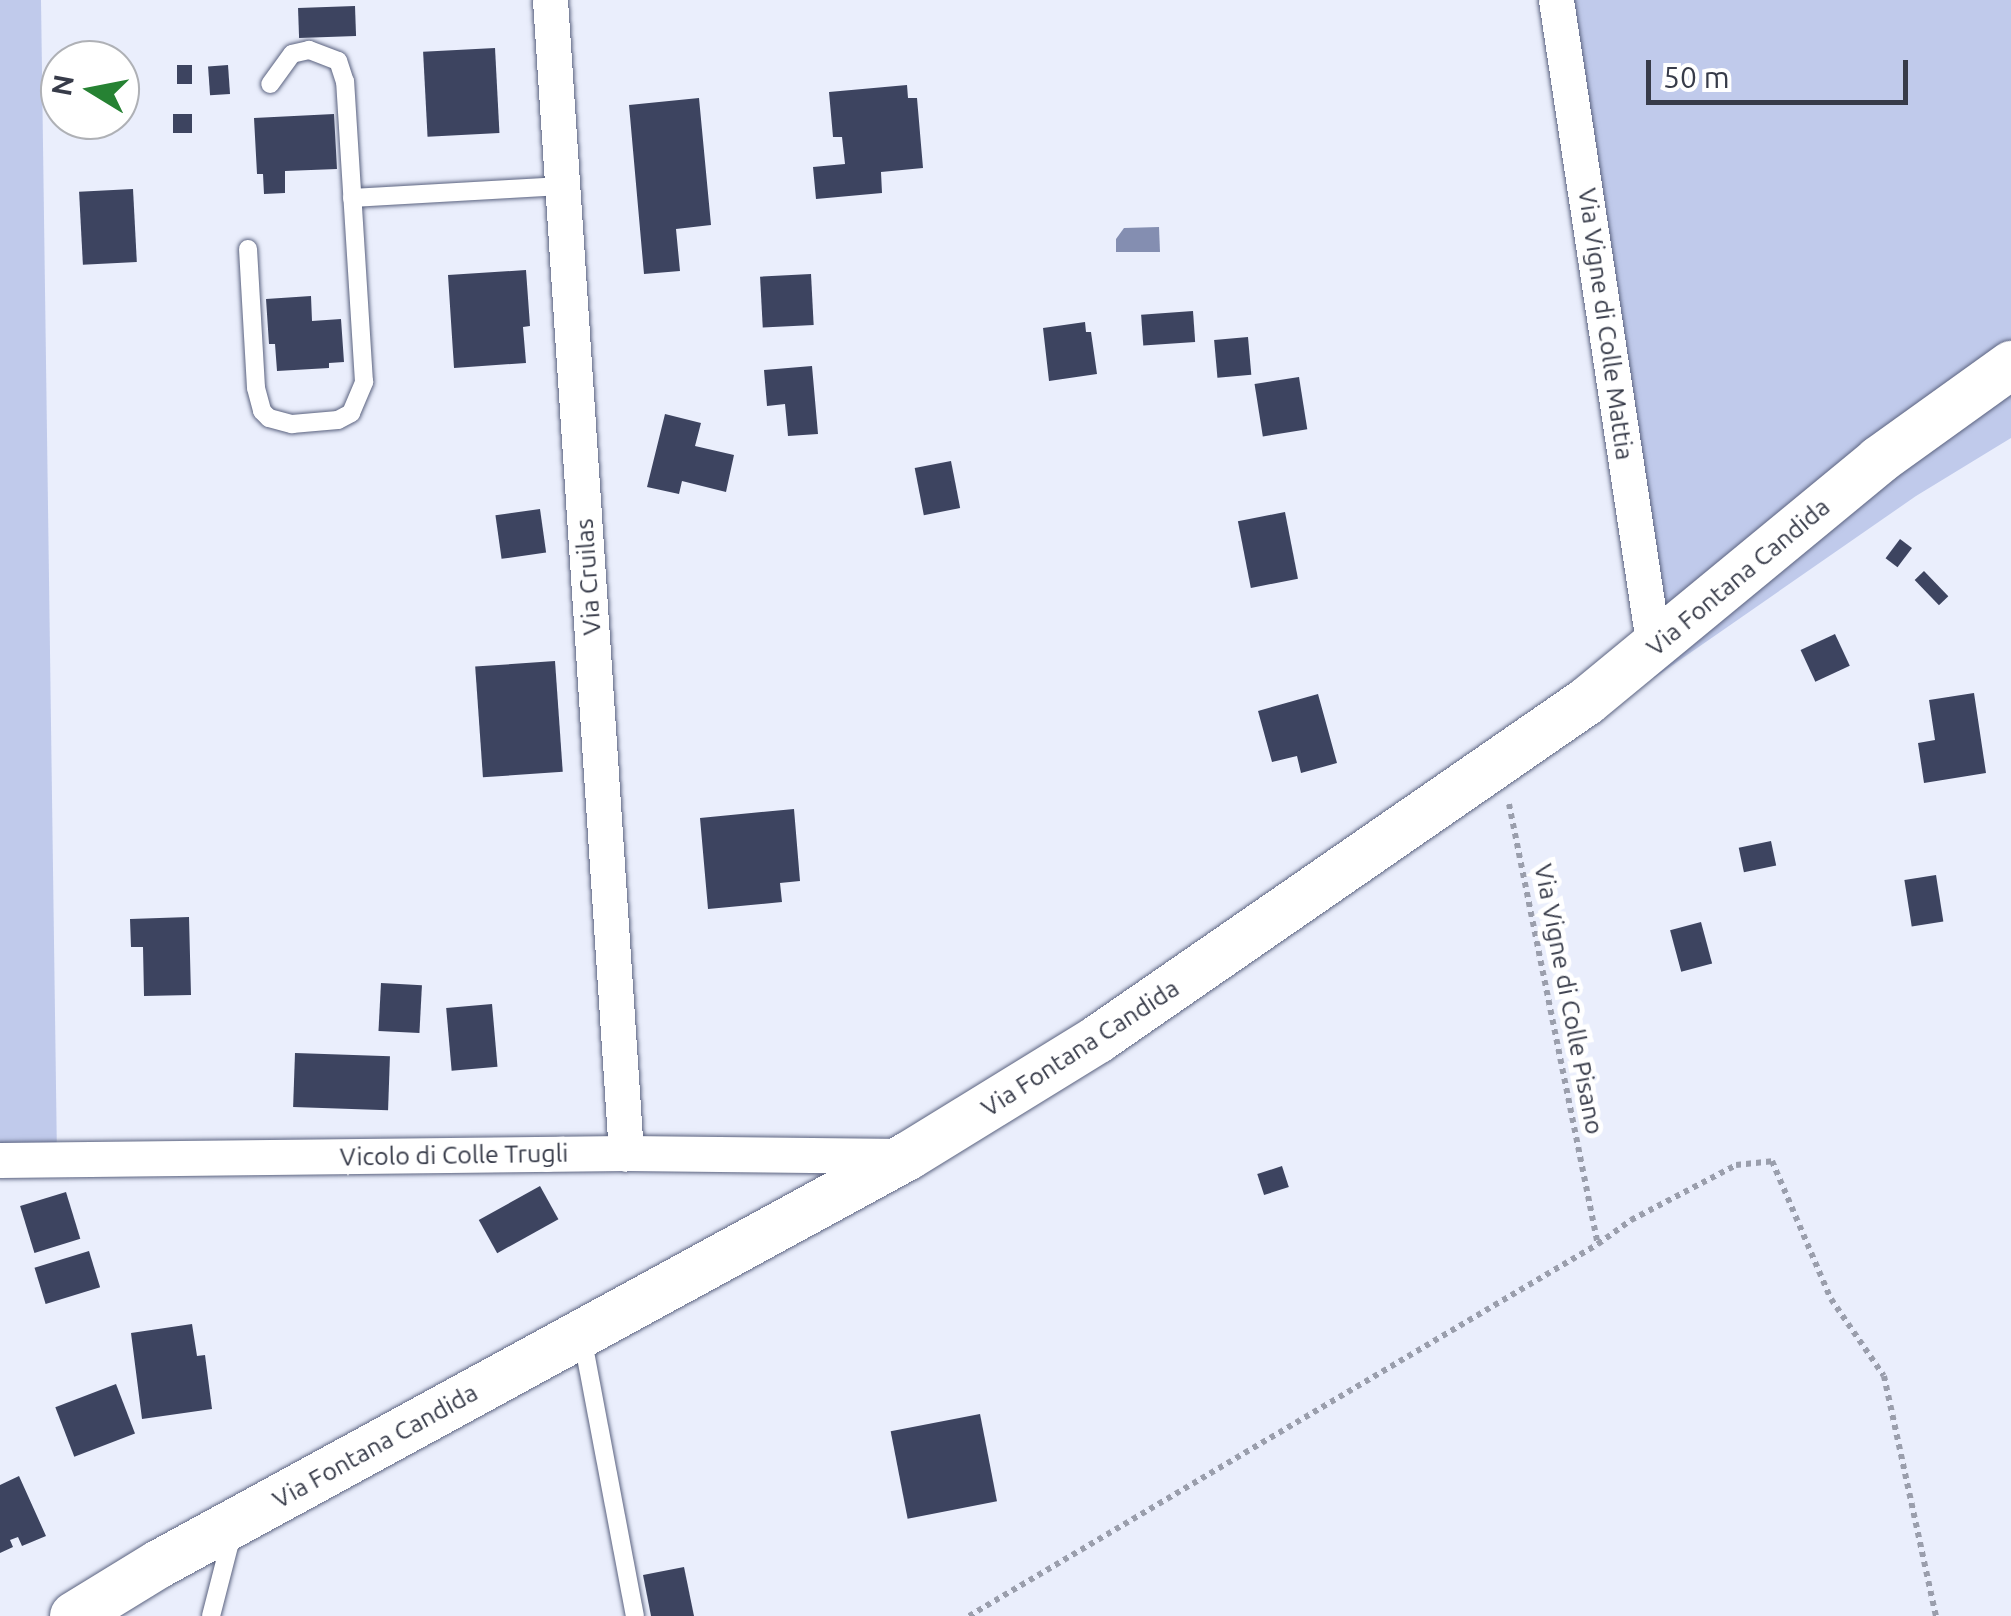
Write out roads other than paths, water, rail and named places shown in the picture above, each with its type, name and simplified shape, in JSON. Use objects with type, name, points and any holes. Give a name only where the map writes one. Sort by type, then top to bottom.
[{"type":"main road","name":"Via Fontana Candida","points":[[74,1616],[235,1523],[908,1156],[1098,1039],[1493,766],[1654,649],[1879,460],[2011,365]]},
{"type":"street","name":"Via Cruilas","points":[[550,0],[626,1153]]},
{"type":"street","name":"Via Vigne di Colle Mattia","points":[[1556,0],[1654,649]]},
{"type":"street","name":"Vicolo di Colle Trugli","points":[[0,1160],[626,1153],[908,1156]]},
{"type":"lane","points":[[248,249],[256,388],[262,411],[269,418],[292,424],[338,420],[358,404],[364,382],[346,82],[338,61],[310,50],[292,54],[270,84]]},
{"type":"lane","points":[[352,198],[562,186]]},
{"type":"lane","points":[[582,1334],[635,1616]]},
{"type":"lane","points":[[211,1616],[235,1523]]}]
